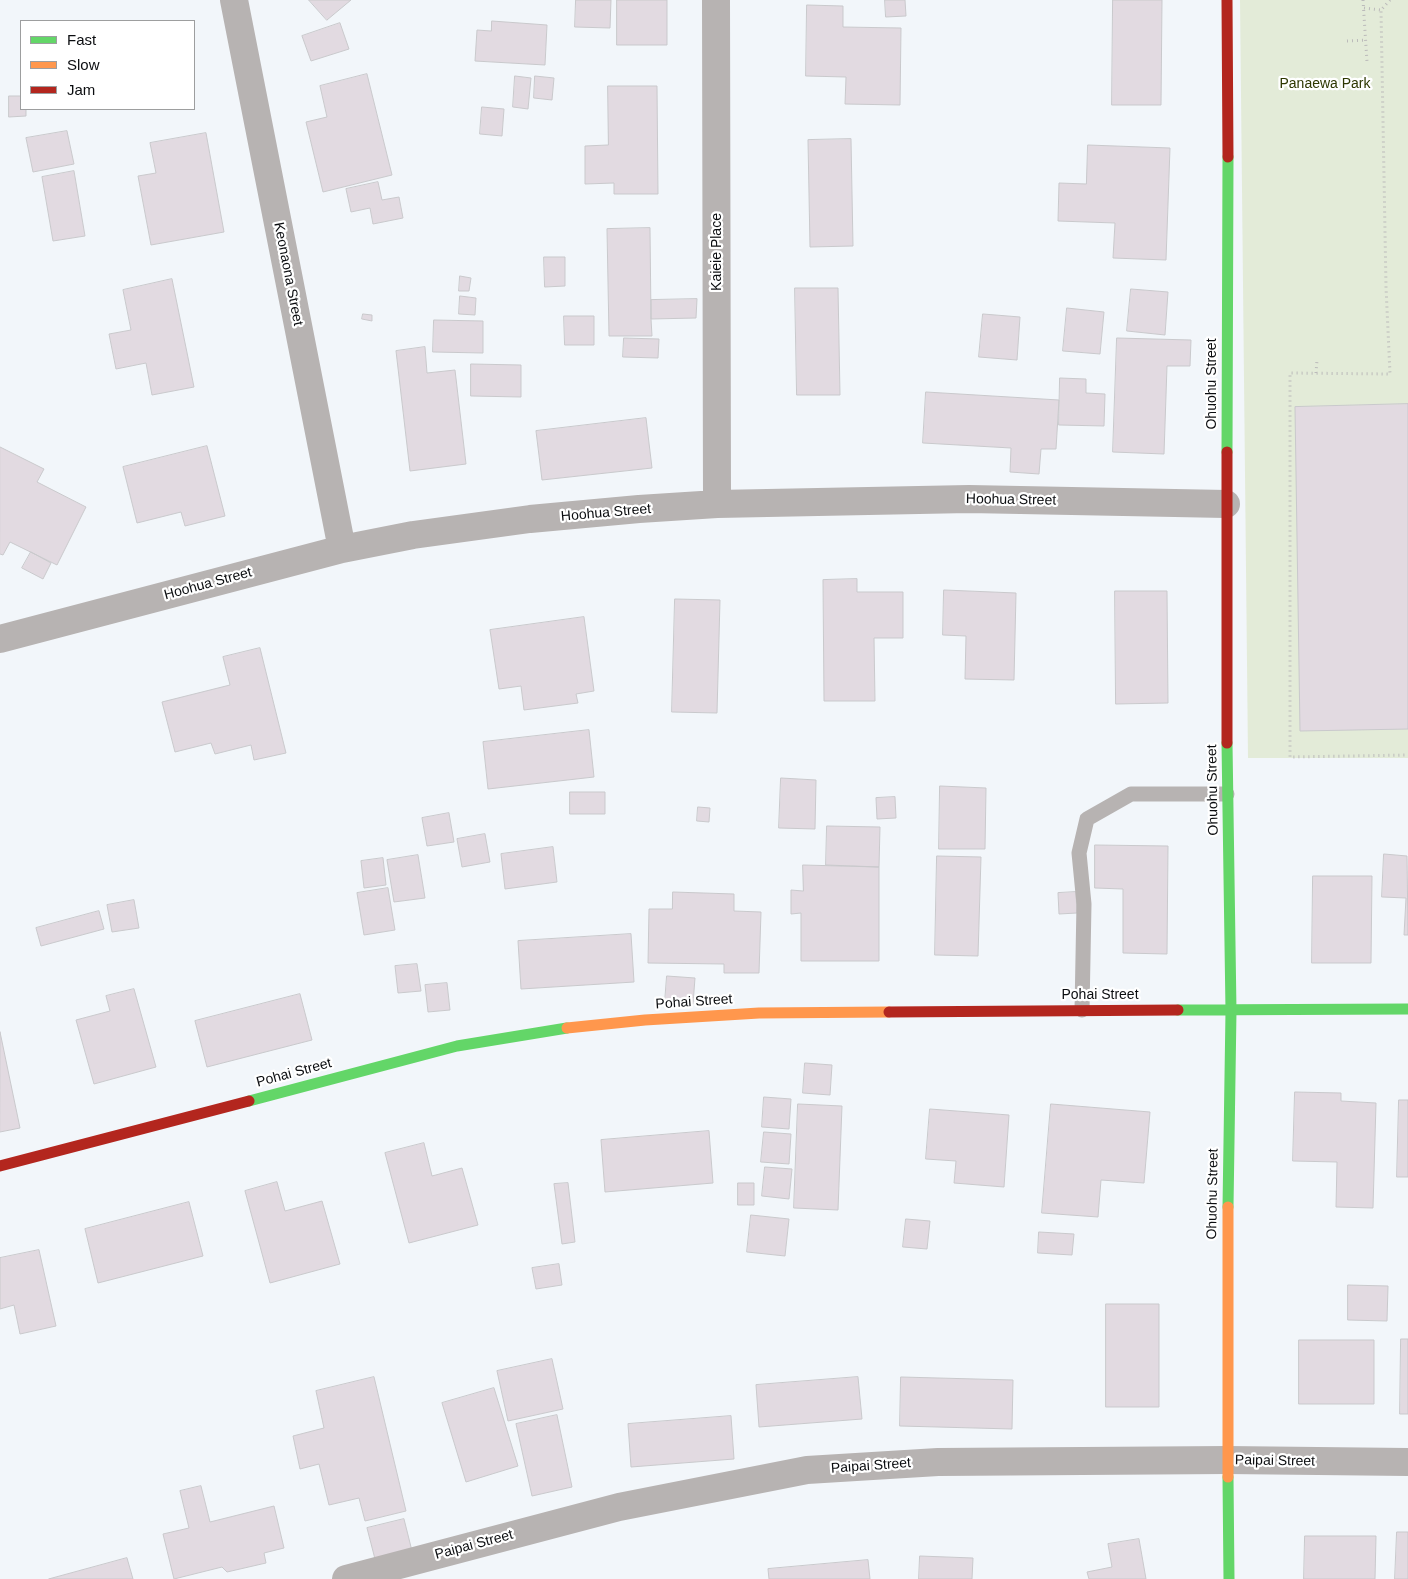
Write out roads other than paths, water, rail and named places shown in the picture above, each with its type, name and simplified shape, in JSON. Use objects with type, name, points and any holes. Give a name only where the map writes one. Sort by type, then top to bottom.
[{"type":"street","name":"Keonaona Street","points":[[234,0],[342,549]]},
{"type":"street","name":"Kaieie Place","points":[[716,0],[717,504]]},
{"type":"street","name":"Ohuohu Street","points":[[1227,0],[1229,237],[1226,504],[1227,794],[1231,1011],[1227,1238],[1229,1579]]},
{"type":"street","name":"Hoohua Street","points":[[0,639],[342,549],[413,535],[530,519],[717,504],[969,499],[1226,504]]},
{"type":"street","name":"Pohai Street","points":[[0,1166],[457,1046],[512,1036],[615,1023],[706,1015],[760,1013],[1408,1009]]},
{"type":"street","name":"Paipai Street","points":[[346,1579],[619,1507],[807,1470],[938,1462],[1227,1460],[1408,1462]]},
{"type":"lane","points":[[1082,1010],[1084,904],[1079,853],[1087,819],[1131,794],[1227,794]]},
{"type":"park label","name":"Panaewa Park","points":[[1325,84]]}]
